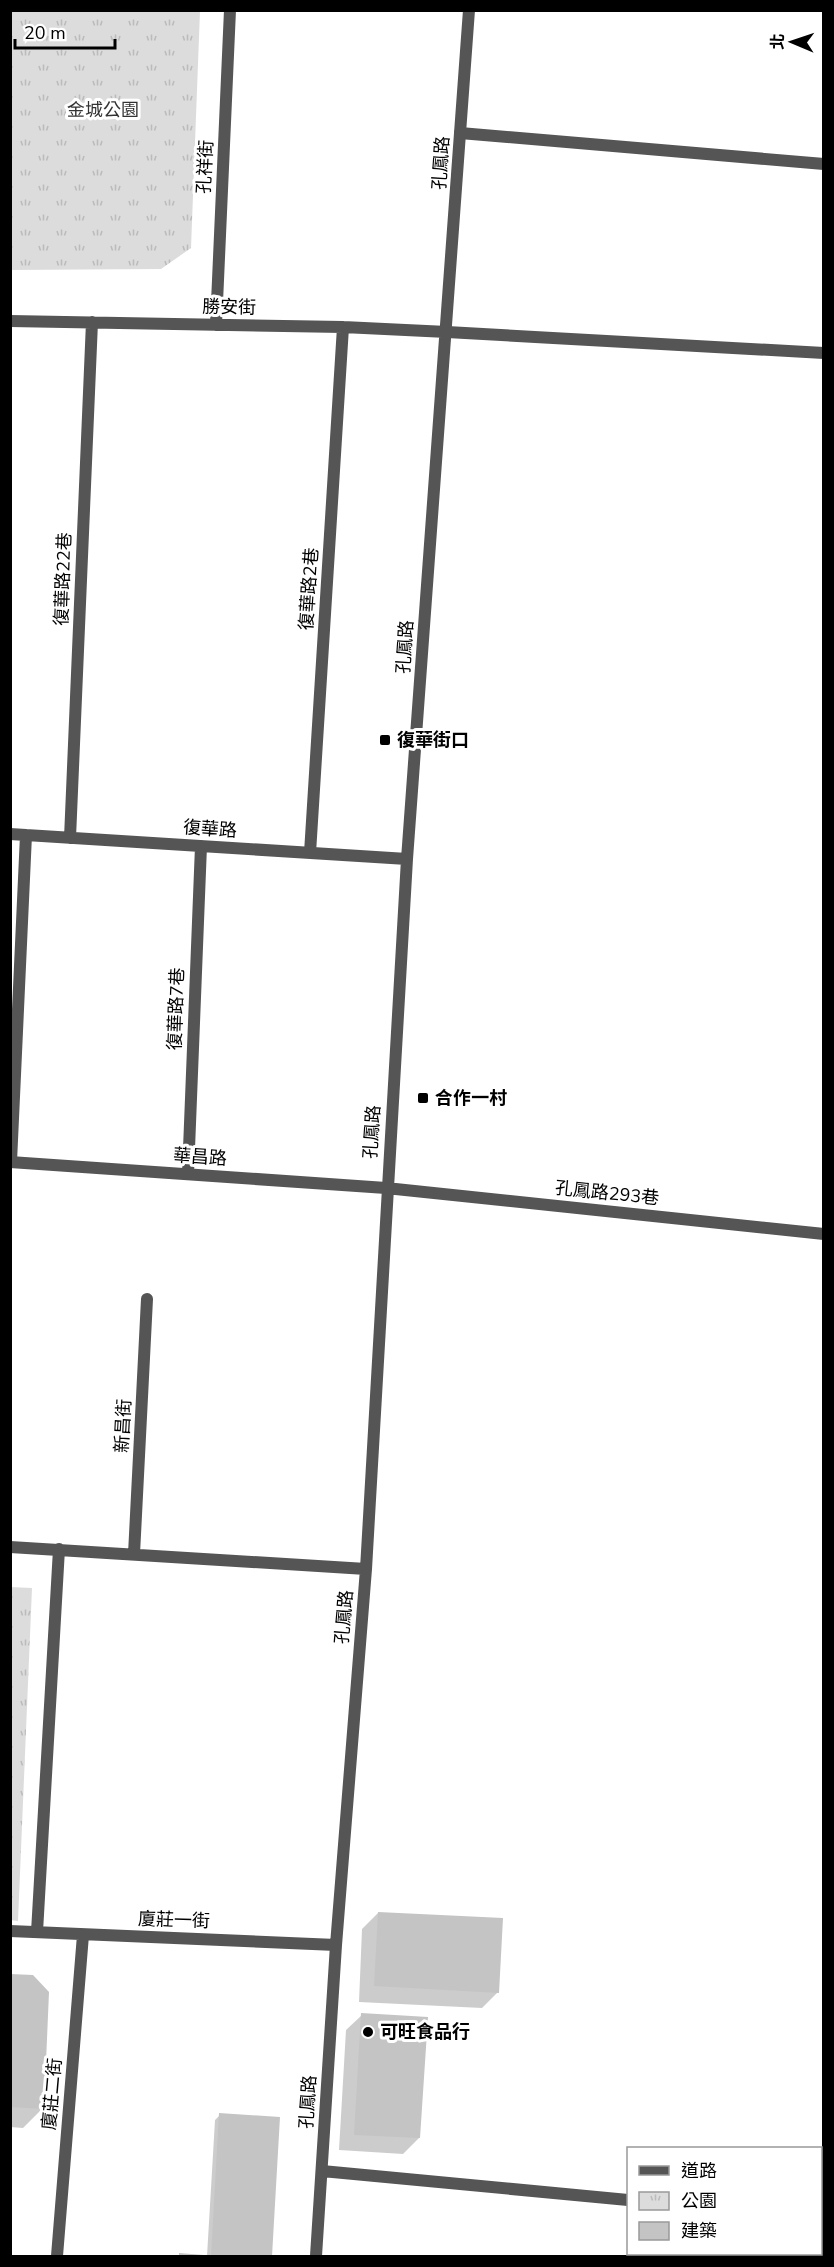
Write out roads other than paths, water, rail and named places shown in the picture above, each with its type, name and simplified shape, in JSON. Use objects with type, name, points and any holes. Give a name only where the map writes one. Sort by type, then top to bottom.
[{"type":"street","name":"孔祥街","points":[[216,325],[230,10]]},
{"type":"street","name":"孔鳳路","points":[[316,2256],[336,1945],[366,1569],[386,1188],[407,859],[469,10]]},
{"type":"street","points":[[460,133],[824,164]]},
{"type":"street","name":"勝安街","points":[[10,321],[343,327],[824,353]]},
{"type":"street","name":"復華路22巷","points":[[70,838],[92,322]]},
{"type":"street","name":"復華路2巷","points":[[310,853],[343,327]]},
{"type":"street","name":"復華路","points":[[10,834],[407,859]]},
{"type":"street","points":[[11,1162],[26,835]]},
{"type":"street","name":"復華路7巷","points":[[188,1174],[201,846]]},
{"type":"street","name":"華昌路","points":[[11,1162],[386,1188]]},
{"type":"street","name":"孔鳳路293巷","points":[[386,1188],[824,1234]]},
{"type":"street","name":"新昌街","points":[[134,1554],[147,1299]]},
{"type":"street","points":[[10,1547],[366,1569]]},
{"type":"street","points":[[37,1932],[59,1549]]},
{"type":"street","name":"廈莊一街","points":[[10,1931],[336,1945]]},
{"type":"street","name":"廈莊二街","points":[[57,2256],[83,1935]]},
{"type":"street","points":[[321,2171],[627,2200]]},
{"type":"place","name":"復華街口","points":[[385,740]]},
{"type":"place","name":"合作一村","points":[[423,1098]]},
{"type":"place","name":"可旺食品行","points":[[368,2032]]},
{"type":"park label","name":"金城公園","points":[[103,110]]}]
